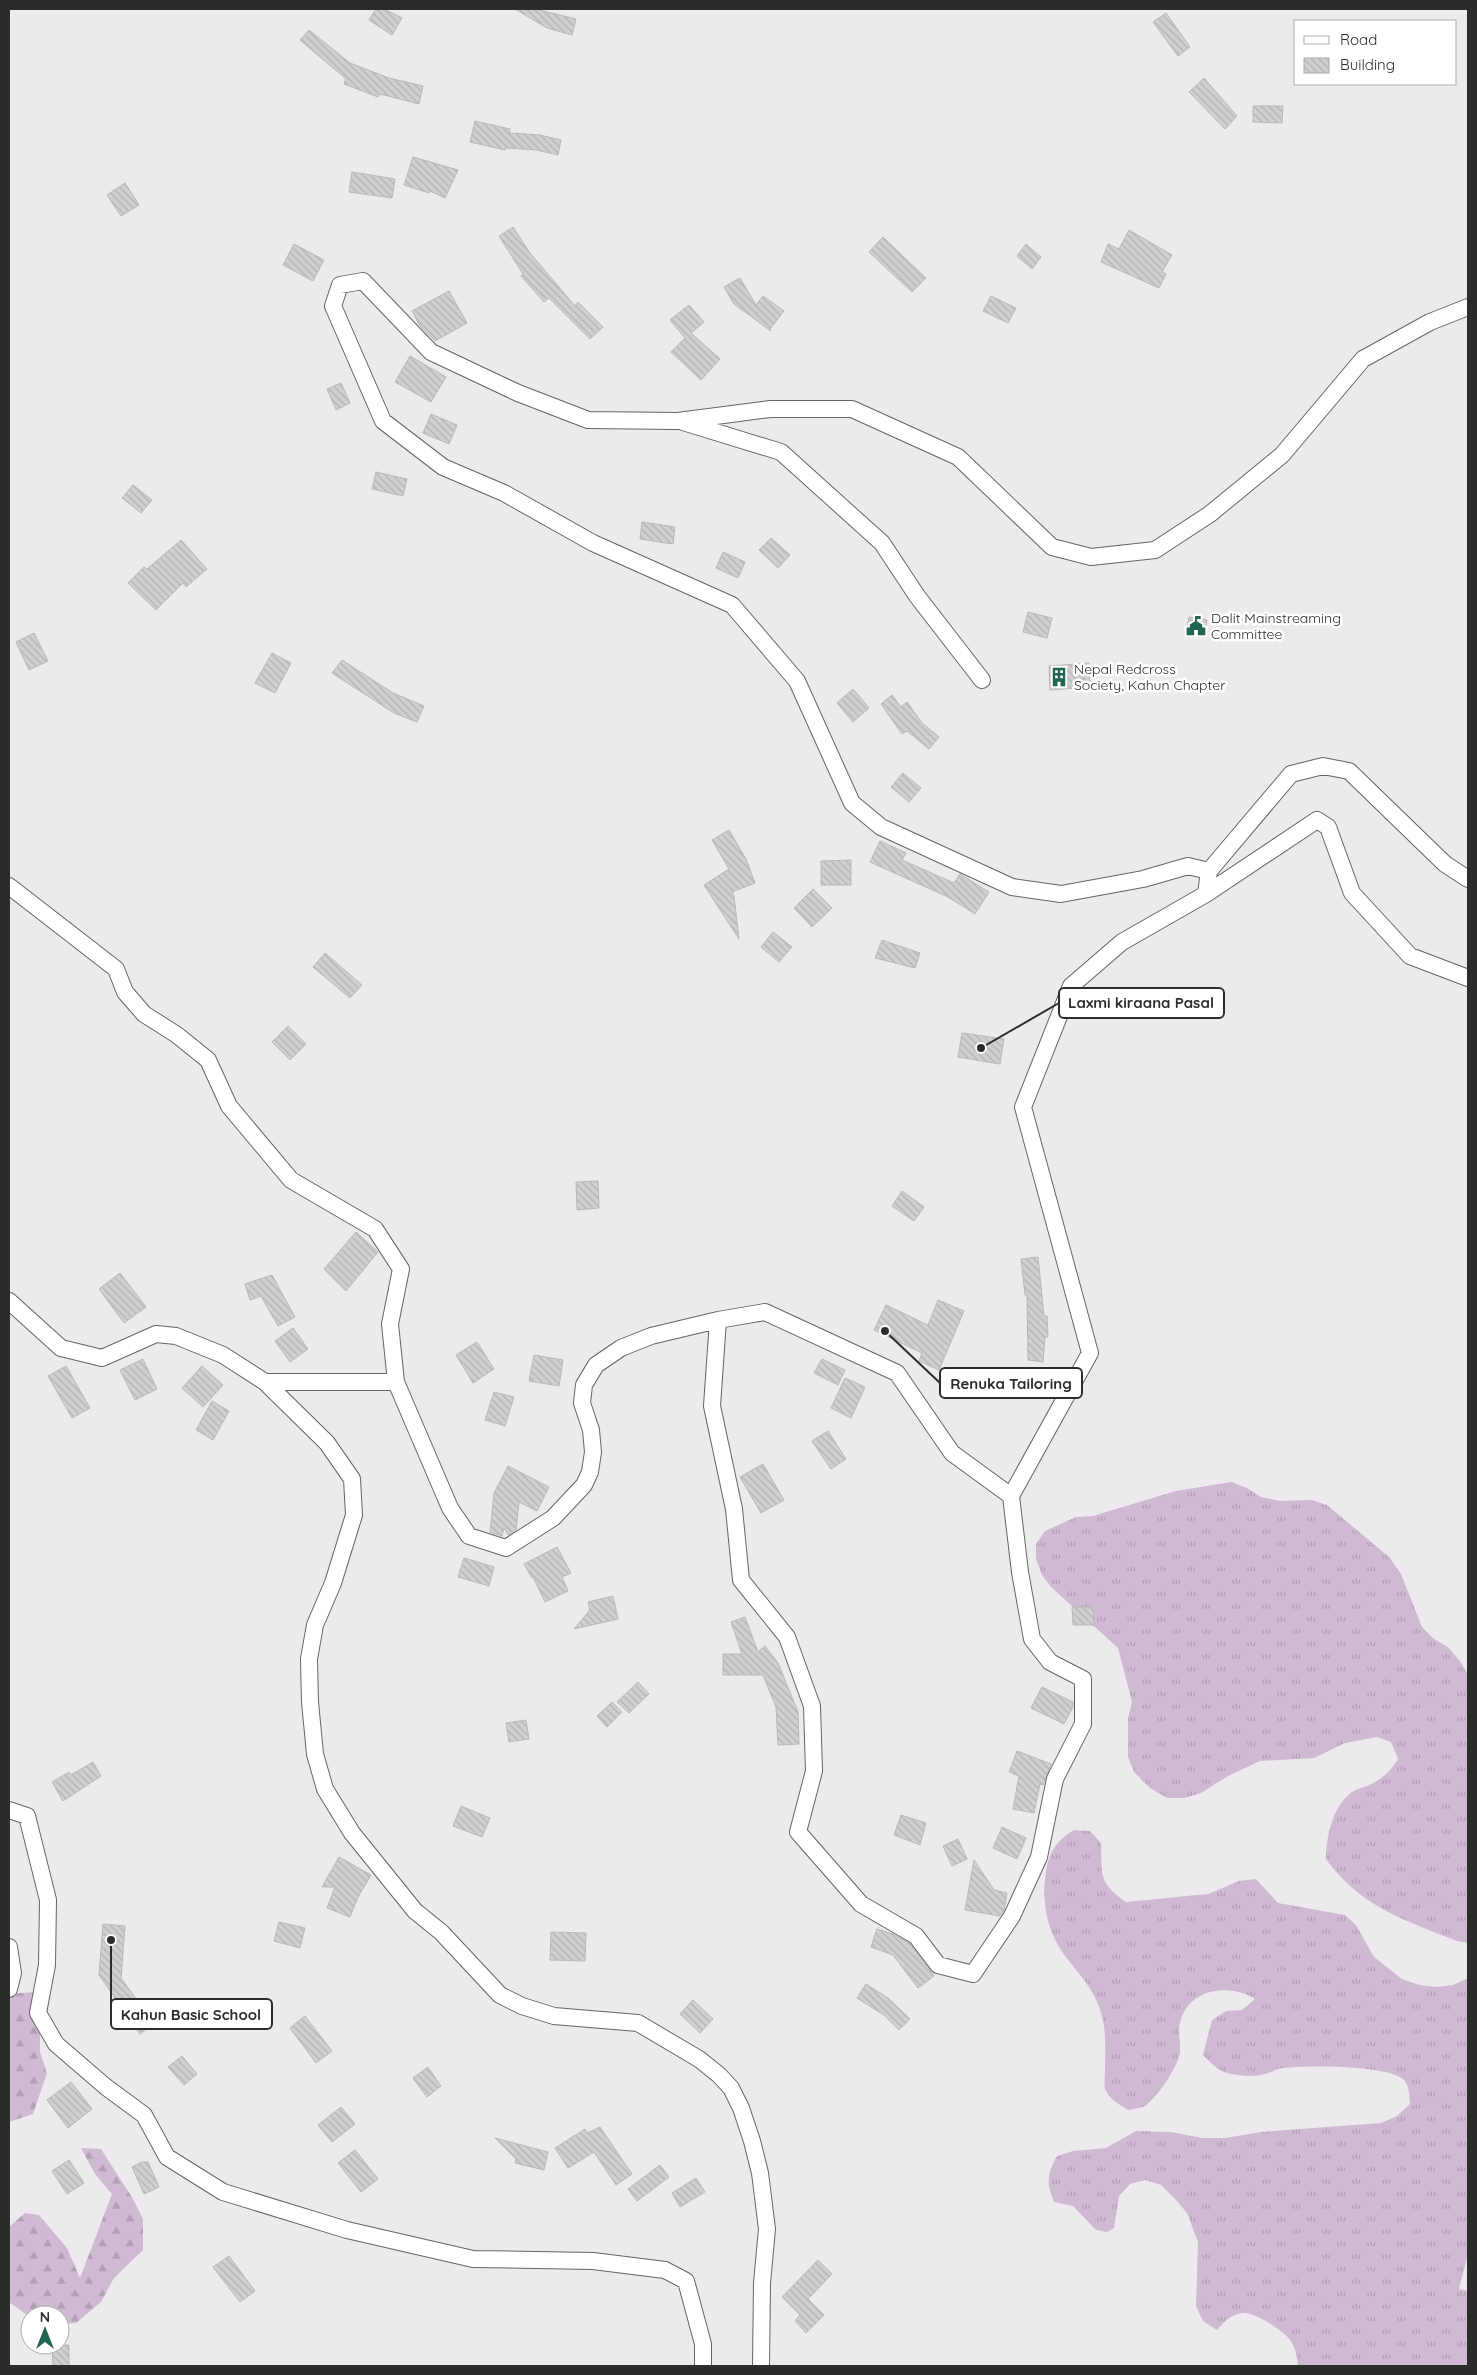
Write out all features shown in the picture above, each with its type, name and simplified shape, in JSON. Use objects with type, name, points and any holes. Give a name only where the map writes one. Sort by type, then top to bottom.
[{"type":"street","points":[[1210,871],[1188,866],[1143,879],[1061,894],[1012,887],[881,827],[852,803],[796,682],[732,604],[593,543],[504,493],[443,467],[383,422],[332,306],[340,285],[363,280],[431,352],[518,394],[588,420],[678,420],[770,409],[852,409],[958,456],[1052,547],[1091,557],[1155,550],[1210,514],[1282,455],[1362,359],[1430,322],[1468,307]]},
{"type":"street","points":[[678,420],[781,452],[882,543],[917,596],[982,680]]},
{"type":"street","points":[[1206,894],[1210,871],[1291,774],[1323,766],[1348,771],[1445,864],[1468,879]]},
{"type":"street","points":[[718,1320],[712,1406],[734,1509],[741,1580],[786,1638],[812,1706],[814,1771],[798,1832],[862,1904],[916,1936],[938,1965],[973,1974],[1012,1916],[1039,1857],[1055,1779],[1083,1724],[1083,1679],[1050,1662],[1032,1639],[1020,1572],[1011,1496],[1090,1353],[1023,1106],[1071,986],[1122,942],[1206,894],[1318,820],[1328,827],[1352,892],[1410,956],[1468,978]]},
{"type":"street","points":[[9,886],[116,970],[125,992],[144,1014],[177,1035],[208,1060],[228,1106],[291,1180],[375,1229],[401,1269],[390,1324],[396,1382],[450,1508],[469,1536],[506,1548],[553,1518],[584,1485],[590,1472],[593,1452],[591,1430],[582,1403],[584,1385],[596,1365],[621,1348],[651,1336],[718,1320],[765,1312],[897,1373],[952,1453],[1011,1496]]},
{"type":"street","points":[[9,1301],[61,1348],[102,1358],[156,1334],[176,1336],[222,1355],[265,1382],[327,1443],[352,1479],[354,1515],[332,1583],[315,1625],[309,1659],[310,1702],[315,1754],[325,1789],[352,1833],[416,1911],[441,1932],[500,1995],[522,2006],[554,2016],[638,2023],[699,2059],[719,2075],[731,2088],[741,2108],[752,2141],[760,2173],[767,2229],[762,2283],[761,2366]]},
{"type":"street","points":[[265,1382],[396,1382]]},
{"type":"street","points":[[9,1810],[27,1816],[48,1900],[47,1965],[38,2013],[56,2044],[106,2087],[144,2115],[167,2156],[223,2192],[347,2230],[463,2257],[548,2262],[593,2261],[665,2270],[686,2281],[703,2344],[703,2366]]},
{"type":"street","points":[[9,1947],[13,1973],[9,1989]]},
{"type":"green space","points":[[1231,1482],[1247,1488],[1261,1497],[1280,1501],[1312,1500],[1327,1505],[1389,1557],[1401,1574],[1422,1627],[1434,1639],[1448,1647],[1460,1661],[1468,1675],[1468,1943],[1438,1934],[1385,1910],[1353,1889],[1326,1859],[1327,1841],[1335,1813],[1345,1798],[1354,1791],[1377,1781],[1392,1768],[1398,1759],[1391,1742],[1377,1737],[1345,1743],[1314,1758],[1260,1761],[1228,1776],[1201,1793],[1184,1798],[1167,1798],[1150,1788],[1134,1772],[1128,1757],[1128,1718],[1132,1702],[1118,1648],[1051,1587],[1042,1575],[1036,1559],[1036,1544],[1045,1531],[1076,1517],[1093,1516],[1176,1491]]},
{"type":"green space","points":[[1074,1830],[1090,1831],[1101,1843],[1103,1877],[1110,1889],[1126,1902],[1208,1894],[1239,1881],[1256,1879],[1278,1903],[1345,1915],[1356,1925],[1374,1957],[1402,1979],[1419,1985],[1437,1987],[1453,1985],[1468,1978],[1468,2254],[1459,2289],[1468,2291],[1468,2366],[1298,2366],[1295,2349],[1290,2340],[1261,2318],[1248,2313],[1235,2315],[1217,2330],[1203,2321],[1196,2306],[1198,2242],[1187,2213],[1161,2185],[1145,2180],[1130,2184],[1119,2196],[1114,2228],[1107,2232],[1096,2230],[1073,2206],[1054,2202],[1049,2178],[1051,2168],[1057,2156],[1073,2151],[1106,2148],[1136,2131],[1170,2132],[1203,2138],[1225,2138],[1261,2132],[1381,2123],[1397,2116],[1410,2104],[1408,2088],[1403,2079],[1394,2074],[1381,2071],[1326,2066],[1294,2067],[1281,2068],[1261,2075],[1248,2076],[1231,2074],[1219,2069],[1203,2055],[1212,2020],[1226,2011],[1242,2010],[1255,1999],[1235,1991],[1224,1990],[1213,1991],[1203,1995],[1186,2008],[1180,2023],[1180,2053],[1178,2059],[1175,2067],[1154,2098],[1143,2107],[1128,2110],[1115,2101],[1105,2089],[1105,2032],[1097,2002],[1094,1995],[1059,1947],[1050,1927],[1045,1905],[1044,1894],[1049,1858],[1058,1842]]},
{"type":"green space","points":[[46,1991],[40,2029],[40,2052],[47,2073],[33,2114],[9,2122],[9,1994]]},
{"type":"green space","points":[[81,2148],[101,2149],[133,2199],[143,2219],[143,2250],[114,2278],[101,2302],[76,2323],[70,2323],[70,2305],[20,2305],[20,2310],[9,2302],[9,2227],[25,2213],[39,2215],[67,2248],[80,2278],[112,2194],[95,2174]]},
{"type":"building","points":[[376,9],[384,9],[402,18],[392,35],[369,20]]},
{"type":"building","points":[[515,9],[535,9],[576,19],[572,35],[547,28]]},
{"type":"building","points":[[1166,13],[1190,47],[1178,56],[1153,22]]},
{"type":"building","points":[[309,30],[350,63],[389,78],[423,86],[419,104],[380,94],[378,97],[344,84],[346,79],[300,40]]},
{"type":"building","points":[[1204,78],[1237,116],[1225,129],[1189,92]]},
{"type":"building","points":[[1253,106],[1283,106],[1282,123],[1253,122]]},
{"type":"building","points":[[475,121],[510,129],[509,133],[540,135],[561,140],[558,155],[537,150],[506,148],[505,150],[470,142]]},
{"type":"building","points":[[413,157],[458,170],[445,198],[430,191],[429,193],[404,185]]},
{"type":"building","points":[[352,172],[395,179],[392,198],[349,192]]},
{"type":"building","points":[[125,183],[139,205],[121,216],[107,195]]},
{"type":"building","points":[[513,227],[530,253],[575,306],[578,302],[603,327],[590,339],[549,298],[544,302],[521,276],[523,274],[499,236]]},
{"type":"building","points":[[1129,230],[1172,255],[1162,272],[1166,274],[1159,288],[1101,262],[1108,244],[1119,249]]},
{"type":"building","points":[[883,237],[926,278],[912,292],[869,252]]},
{"type":"building","points":[[294,244],[324,260],[313,281],[283,265]]},
{"type":"building","points":[[1026,244],[1041,257],[1032,269],[1017,256]]},
{"type":"building","points":[[740,278],[756,305],[763,296],[784,311],[770,329],[771,331],[734,304],[724,287]]},
{"type":"building","points":[[449,291],[467,323],[435,341],[420,326],[412,311]]},
{"type":"building","points":[[991,296],[1016,308],[1008,323],[983,311]]},
{"type":"building","points":[[689,305],[704,322],[691,333],[720,359],[701,380],[671,352],[685,338],[670,320]]},
{"type":"building","points":[[410,356],[446,377],[431,402],[395,382]]},
{"type":"building","points":[[341,383],[350,403],[336,410],[327,389]]},
{"type":"building","points":[[431,414],[457,425],[449,444],[423,433]]},
{"type":"building","points":[[376,472],[407,479],[403,496],[372,489]]},
{"type":"building","points":[[133,485],[152,500],[141,513],[122,498]]},
{"type":"building","points":[[642,522],[675,527],[673,544],[640,539]]},
{"type":"building","points":[[771,538],[790,555],[778,568],[759,550]]},
{"type":"building","points":[[181,540],[207,569],[186,587],[183,583],[156,610],[128,583],[144,567],[147,569]]},
{"type":"building","points":[[723,552],[745,562],[738,578],[716,568]]},
{"type":"building","points":[[1028,612],[1052,618],[1047,638],[1023,632]]},
{"type":"building","name":"Dalit Mainstreaming Committee","points":[[1189,617],[1207,620],[1204,636],[1186,633]]},
{"type":"building","points":[[34,633],[48,661],[29,670],[16,642]]},
{"type":"building","points":[[272,653],[291,663],[275,693],[255,683]]},
{"type":"building","points":[[342,660],[393,693],[424,706],[417,722],[394,713],[332,673]]},
{"type":"building","points":[[1089,663],[1090,687],[1050,690],[1049,666]]},
{"type":"building","points":[[853,689],[869,708],[853,722],[837,703]]},
{"type":"building","points":[[892,695],[901,707],[907,702],[922,723],[939,737],[929,749],[907,731],[902,734],[881,704]]},
{"type":"building","points":[[903,773],[921,788],[909,802],[891,787]]},
{"type":"building","points":[[729,830],[746,859],[755,883],[732,892],[739,939],[704,885],[729,869],[712,840]]},
{"type":"building","points":[[880,841],[906,853],[902,860],[954,883],[960,874],[989,892],[975,914],[948,897],[870,862]]},
{"type":"building","points":[[851,860],[851,885],[821,885],[821,861]]},
{"type":"building","points":[[813,889],[832,908],[812,927],[794,908]]},
{"type":"building","points":[[773,932],[792,947],[779,962],[761,947]]},
{"type":"building","points":[[882,940],[920,953],[915,968],[875,958]]},
{"type":"building","points":[[325,953],[362,985],[350,998],[313,967]]},
{"type":"building","points":[[288,1026],[306,1044],[290,1060],[272,1042]]},
{"type":"building","points":[[962,1033],[1004,1039],[1000,1064],[958,1057]]},
{"type":"building","points":[[598,1181],[599,1208],[577,1210],[576,1182]]},
{"type":"building","points":[[902,1191],[924,1207],[914,1221],[892,1206]]},
{"type":"building","points":[[356,1232],[378,1252],[346,1291],[324,1269]]},
{"type":"building","points":[[1038,1257],[1044,1316],[1047,1316],[1048,1337],[1045,1337],[1043,1362],[1028,1360],[1027,1295],[1025,1295],[1021,1259]]},
{"type":"building","points":[[120,1273],[146,1307],[124,1323],[99,1289]]},
{"type":"building","points":[[272,1275],[295,1317],[278,1326],[261,1296],[250,1300],[245,1284]]},
{"type":"building","points":[[938,1300],[964,1311],[939,1370],[919,1361],[922,1353],[874,1330],[886,1305],[928,1325]]},
{"type":"building","points":[[293,1328],[308,1349],[290,1362],[275,1341]]},
{"type":"building","points":[[477,1342],[494,1369],[473,1383],[456,1355]]},
{"type":"building","points":[[534,1355],[563,1360],[559,1386],[529,1381]]},
{"type":"building","points":[[143,1359],[157,1389],[135,1400],[120,1370]]},
{"type":"building","points":[[822,1359],[845,1370],[838,1385],[814,1373]]},
{"type":"building","points":[[66,1366],[90,1408],[72,1418],[48,1376]]},
{"type":"building","points":[[202,1366],[223,1385],[203,1407],[182,1388]]},
{"type":"building","points":[[845,1378],[865,1387],[851,1418],[831,1408]]},
{"type":"building","points":[[494,1392],[514,1397],[505,1426],[485,1420]]},
{"type":"building","points":[[212,1401],[229,1411],[213,1440],[196,1430]]},
{"type":"building","points":[[828,1431],[846,1459],[831,1469],[812,1441]]},
{"type":"building","points":[[763,1464],[784,1500],[761,1513],[740,1477]]},
{"type":"building","points":[[508,1466],[549,1487],[537,1511],[519,1502],[516,1530],[508,1535],[504,1528],[502,1536],[490,1532],[494,1493]]},
{"type":"building","points":[[557,1547],[571,1573],[562,1577],[568,1591],[545,1602],[533,1577],[524,1564]]},
{"type":"building","points":[[464,1558],[494,1567],[489,1586],[458,1577]]},
{"type":"building","points":[[613,1596],[618,1619],[574,1629],[590,1610],[588,1602]]},
{"type":"building","points":[[1072,1607],[1093,1607],[1094,1625],[1073,1625]]},
{"type":"building","points":[[745,1617],[758,1652],[765,1646],[778,1663],[798,1712],[799,1744],[778,1745],[776,1707],[763,1675],[723,1675],[723,1654],[742,1654],[731,1622]]},
{"type":"building","points":[[638,1682],[649,1694],[629,1713],[617,1702]]},
{"type":"building","points":[[1042,1687],[1073,1702],[1073,1707],[1064,1724],[1031,1708]]},
{"type":"building","points":[[612,1702],[622,1712],[607,1727],[597,1716]]},
{"type":"building","points":[[526,1720],[529,1739],[509,1742],[506,1723]]},
{"type":"building","points":[[1017,1751],[1051,1764],[1043,1785],[1040,1784],[1034,1813],[1013,1809],[1019,1776],[1009,1772]]},
{"type":"building","points":[[93,1762],[101,1776],[63,1801],[52,1782],[69,1772],[71,1775]]},
{"type":"building","points":[[461,1806],[490,1818],[482,1837],[453,1826]]},
{"type":"building","points":[[901,1815],[926,1823],[920,1845],[894,1835]]},
{"type":"building","points":[[1002,1827],[1026,1838],[1017,1859],[993,1848]]},
{"type":"building","points":[[958,1839],[967,1859],[952,1866],[943,1846]]},
{"type":"building","points":[[339,1857],[371,1875],[358,1897],[350,1917],[327,1908],[335,1887],[322,1887]]},
{"type":"building","points":[[974,1860],[994,1890],[1007,1893],[1004,1910],[1000,1916],[965,1910]]},
{"type":"building","points":[[279,1922],[305,1928],[300,1948],[274,1941]]},
{"type":"building","points":[[103,1924],[125,1926],[121,1978],[154,2024],[140,2034],[99,1975]]},
{"type":"building","points":[[877,1929],[893,1934],[909,1943],[934,1976],[918,1988],[893,1955],[871,1947]]},
{"type":"building","points":[[551,1932],[586,1933],[585,1961],[550,1960]]},
{"type":"building","points":[[866,1984],[888,1998],[910,2019],[899,2030],[884,2015],[857,1998]]},
{"type":"building","points":[[693,2000],[713,2019],[700,2033],[680,2014]]},
{"type":"building","points":[[305,2016],[332,2051],[316,2063],[290,2028]]},
{"type":"building","points":[[182,2056],[197,2074],[184,2085],[168,2067]]},
{"type":"building","points":[[428,2067],[441,2086],[427,2097],[413,2078]]},
{"type":"building","points":[[71,2082],[92,2109],[68,2128],[47,2100]]},
{"type":"building","points":[[341,2107],[355,2124],[332,2142],[318,2125]]},
{"type":"building","points":[[600,2127],[632,2174],[616,2185],[594,2152],[568,2168],[555,2148],[585,2129],[587,2133]]},
{"type":"building","points":[[495,2138],[548,2152],[544,2170],[515,2163],[516,2159]]},
{"type":"building","points":[[355,2150],[378,2179],[361,2192],[338,2163]]},
{"type":"building","points":[[69,2160],[84,2183],[67,2194],[52,2171]]},
{"type":"building","points":[[142,2162],[148,2162],[159,2187],[144,2194],[132,2167]]},
{"type":"building","points":[[660,2165],[669,2177],[637,2201],[628,2189]]},
{"type":"building","points":[[696,2178],[705,2192],[680,2207],[672,2193]]},
{"type":"building","points":[[229,2256],[255,2291],[240,2302],[213,2267]]},
{"type":"building","points":[[818,2260],[832,2274],[808,2299],[824,2315],[806,2333],[795,2321],[800,2315],[782,2297]]},
{"type":"building","points":[[52,2355],[69,2355],[69,2366],[53,2366]]},
{"type":"place","name":"Dalit Mainstreaming Committee","points":[[1196,626]]},
{"type":"place","name":"Nepal Redcross Society, Kahun Chapter","points":[[1059,677]]},
{"type":"place","name":"Laxmi kiraana Pasal","points":[[981,1048]]},
{"type":"place","name":"Renuka Tailoring","points":[[885,1331]]},
{"type":"place","name":"Kahun Basic School","points":[[111,1940]]}]
